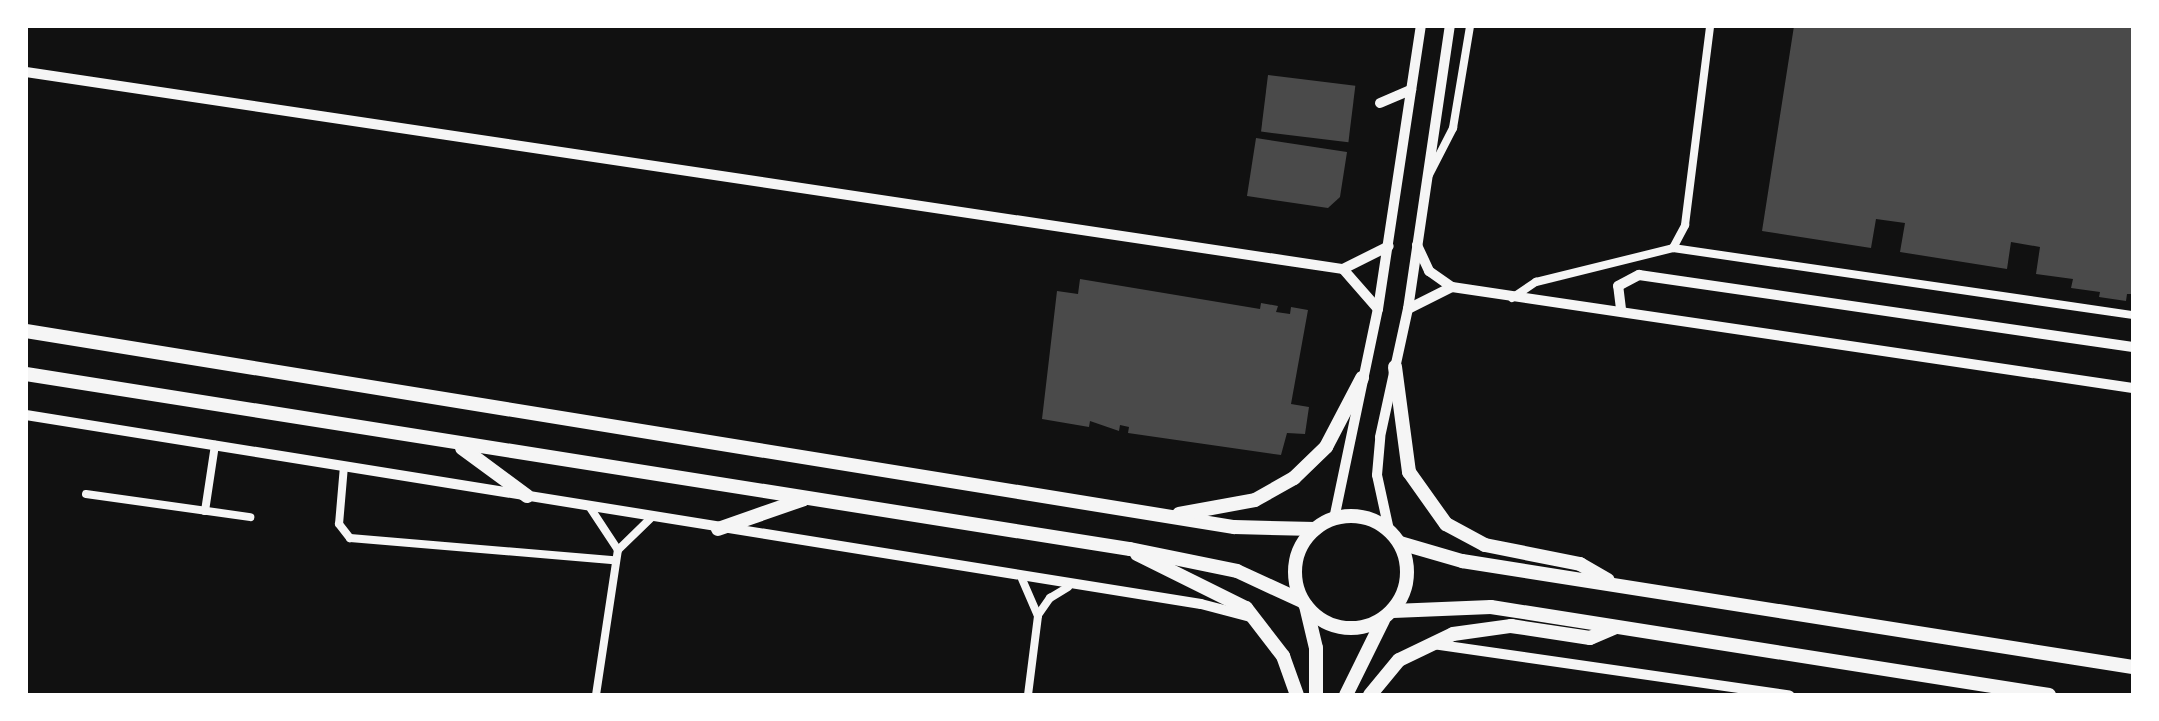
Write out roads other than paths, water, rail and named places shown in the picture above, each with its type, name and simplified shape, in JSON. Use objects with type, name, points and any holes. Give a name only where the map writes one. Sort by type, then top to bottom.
[{"type":"main road","points":[[26,331],[1255,529],[1315,529],[1334,519],[1363,517],[1389,530],[1400,543],[1408,578],[1346,695]]},
{"type":"main road","points":[[1395,367],[1409,472],[1446,524],[1485,545],[1580,564],[1612,583]]},
{"type":"main road","points":[[26,374],[459,446],[1130,549],[1237,571],[1304,604],[1341,628],[1388,615],[1491,607],[2049,695]]},
{"type":"main road","points":[[1167,516],[1255,500],[1294,478],[1326,447],[1362,378]]},
{"type":"main road","points":[[459,446],[527,496]]},
{"type":"main road","points":[[718,529],[808,498]]},
{"type":"main road","points":[[1315,529],[1296,563],[1316,648],[1316,695]]},
{"type":"main road","points":[[1400,543],[1462,561],[2133,667]]},
{"type":"main road","points":[[1130,549],[1230,596],[1256,619],[1283,656],[1297,695]]},
{"type":"main road","points":[[1370,695],[1399,660],[1427,644],[1497,626],[1580,638],[1615,628]]},
{"type":"street","points":[[1334,519],[1378,309],[1421,26]]},
{"type":"street","points":[[1389,530],[1379,494],[1378,456],[1408,309],[1450,26]]},
{"type":"street","points":[[1429,176],[1453,128],[1470,26]]},
{"type":"street","points":[[1673,248],[1685,225],[1710,26]]},
{"type":"street","points":[[26,72],[1343,269],[1389,246]]},
{"type":"street","points":[[1380,103],[1411,90]]},
{"type":"street","points":[[1417,245],[1429,271],[1452,287],[1511,299],[1621,309],[2133,388]]},
{"type":"street","points":[[1511,299],[1536,282],[1673,248],[2133,315]]},
{"type":"street","points":[[1343,269],[1378,309]]},
{"type":"street","points":[[1621,309],[1618,286],[1639,275],[2133,347]]},
{"type":"street","points":[[1408,309],[1452,287]]},
{"type":"street","points":[[26,415],[1068,587],[1201,604],[1256,619]]},
{"type":"street","points":[[205,511],[215,445]]},
{"type":"street","points":[[344,466],[339,524],[350,538],[614,560]]},
{"type":"street","points":[[86,494],[250,517]]},
{"type":"street","points":[[591,509],[618,550]]},
{"type":"street","points":[[596,695],[614,560],[618,550],[651,518]]},
{"type":"street","points":[[1022,579],[1038,616]]},
{"type":"street","points":[[1028,695],[1038,616],[1050,598],[1068,587]]},
{"type":"street","points":[[1427,644],[1480,647],[1789,695]]}]
